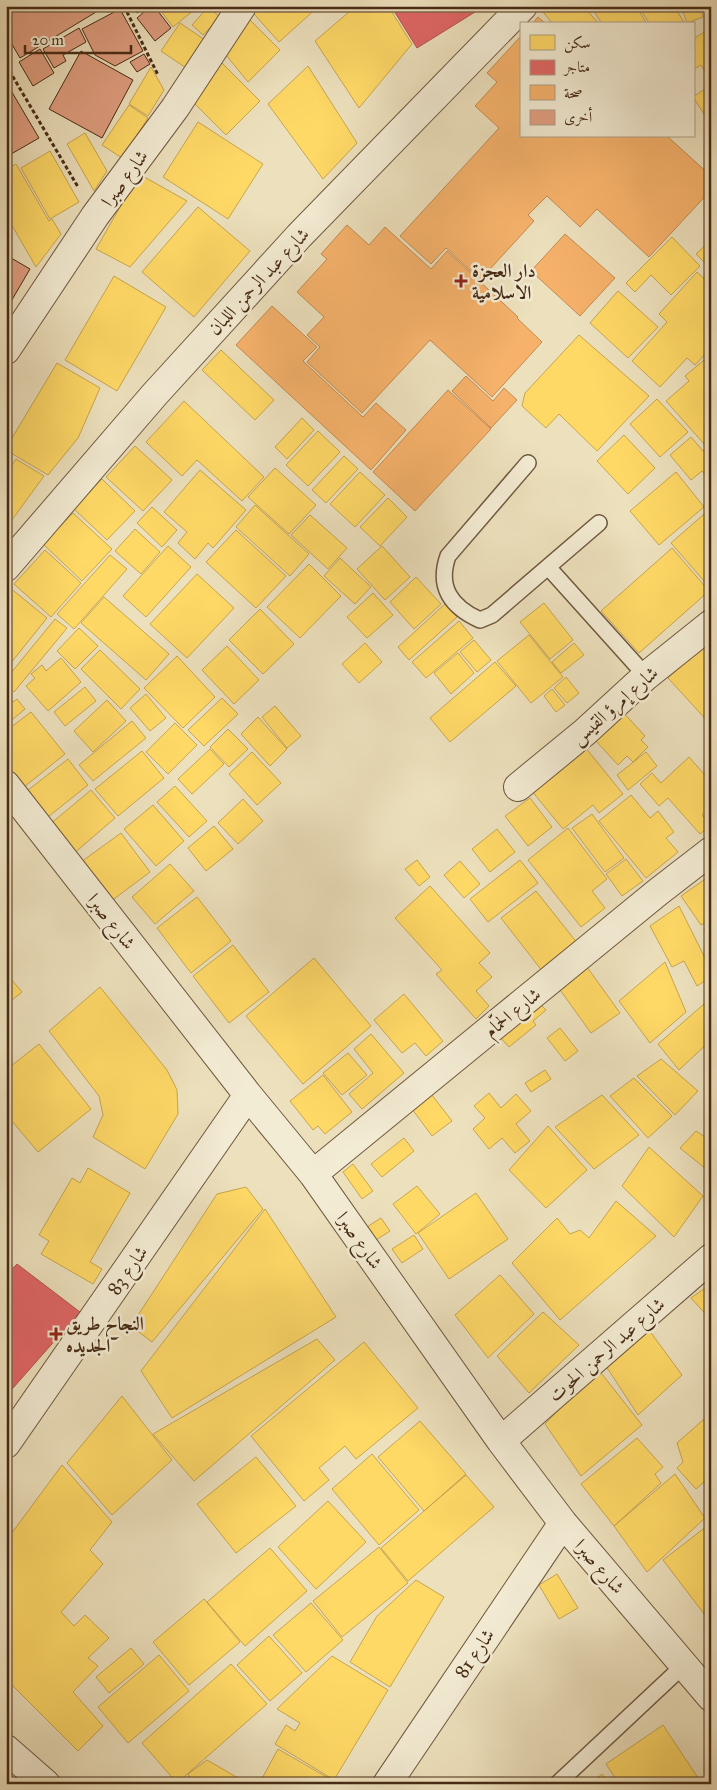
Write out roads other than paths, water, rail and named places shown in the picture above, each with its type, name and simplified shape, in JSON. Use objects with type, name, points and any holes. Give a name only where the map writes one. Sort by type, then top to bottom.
[{"type":"street","name":"شارع صبرا","points":[[6,350],[95,216],[175,108],[242,6]]},
{"type":"street","name":"شارع عبد الرحمن اللبان","points":[[6,567],[155,394],[298,236],[523,6]]},
{"type":"street","name":"شارع إمرؤ القيس","points":[[518,787],[585,732],[646,676],[711,624]]},
{"type":"street","name":"شارع صبرا","points":[[6,785],[248,1095],[314,1174],[501,1441],[562,1523],[710,1696]]},
{"type":"street","name":"شارع الحمّام","points":[[314,1174],[658,892],[711,851]]},
{"type":"street","name":"شارع 83","points":[[6,1444],[248,1095]]},
{"type":"street","name":"شارع عبد الرحمن الحوت","points":[[501,1441],[711,1258]]},
{"type":"street","name":"شارع 81","points":[[387,1784],[562,1523]]},
{"type":"street","points":[[6,1750],[46,1784]]},
{"type":"lane","points":[[528,463],[448,556],[444,568],[444,579],[446,592],[454,603],[470,616],[480,620],[492,616],[599,524]]},
{"type":"lane","points":[[548,567],[646,676]]},
{"type":"lane","points":[[557,1784],[684,1665]]},
{"type":"place","name":"دار العجزة الاسلامية","points":[[461,281]]},
{"type":"place","name":"النجاح طريق الجديده","points":[[56,1334]]}]
